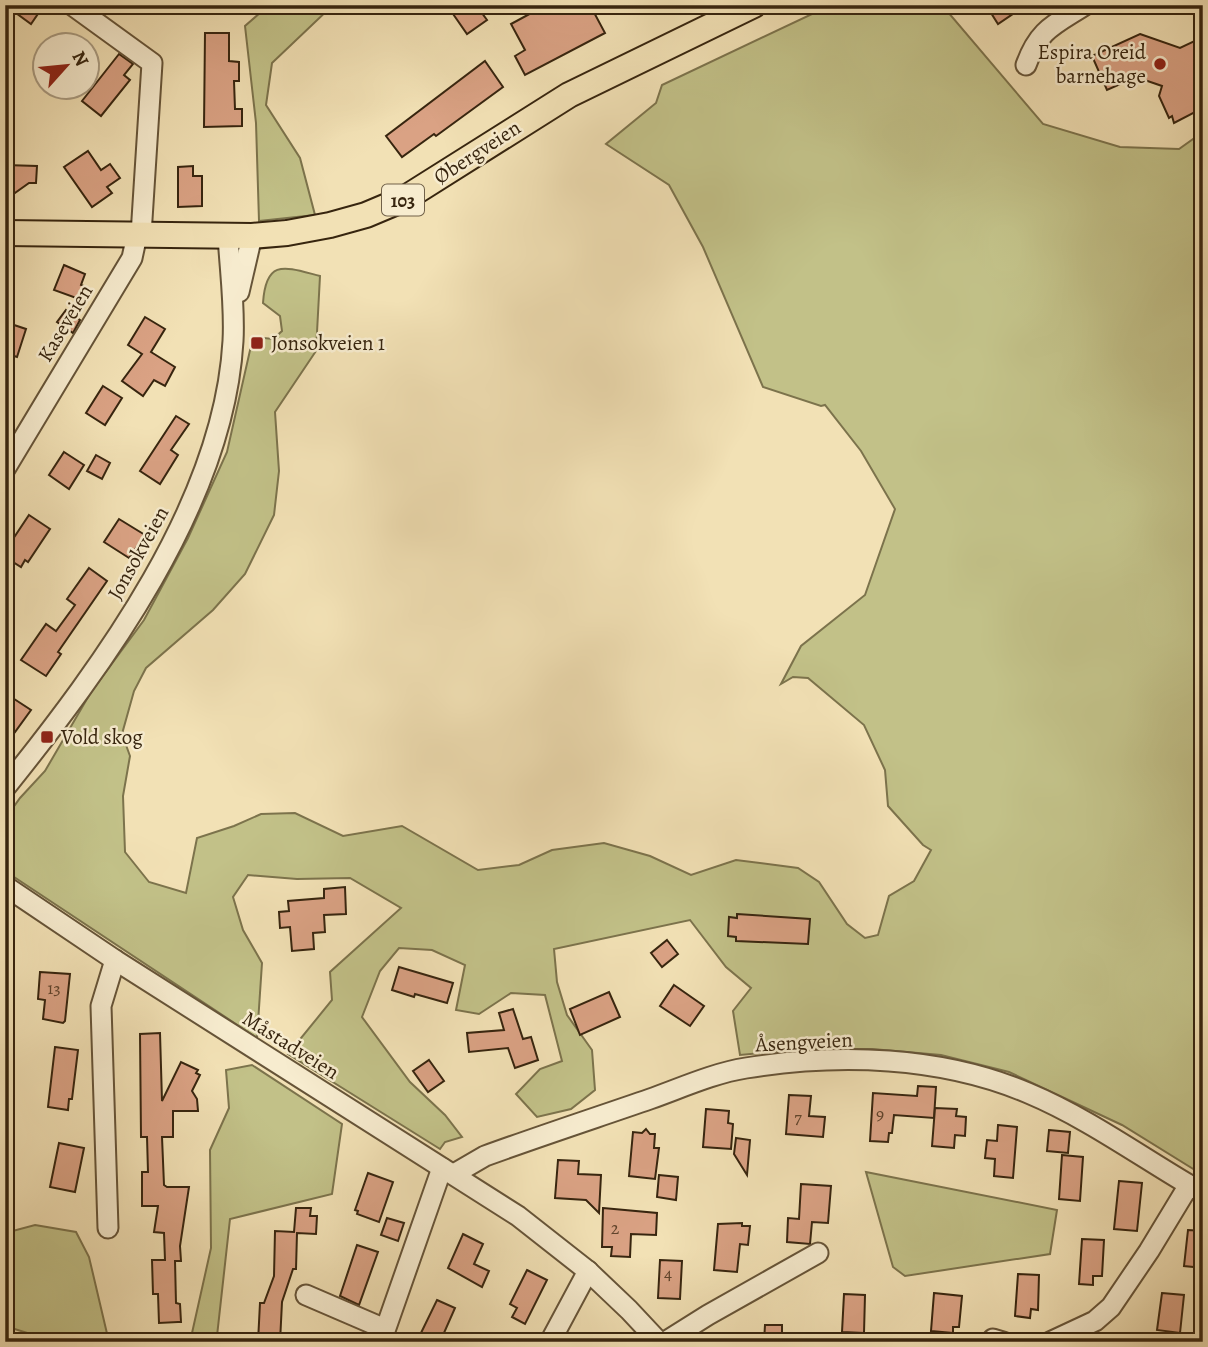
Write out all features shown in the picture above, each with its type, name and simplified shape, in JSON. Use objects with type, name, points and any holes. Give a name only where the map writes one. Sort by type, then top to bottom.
[{"type":"main road","name":"Øbergveien","points":[[5,233],[240,236],[287,233],[366,215],[404,199],[569,94],[754,5]]},
{"type":"street","points":[[72,5],[152,63],[139,235]]},
{"type":"street","points":[[1026,65],[1032,47],[1044,31],[1085,5]]},
{"type":"street","name":"Kaseveien","points":[[5,469],[132,258],[139,235]]},
{"type":"street","name":"Jonsokveien","points":[[5,788],[106,651],[143,595],[180,529],[204,472],[219,423],[233,343],[240,236]]},
{"type":"street","name":"Måstadveien","points":[[5,887],[115,960],[519,1216],[588,1271],[659,1342]]},
{"type":"street","points":[[107,1228],[100,1006],[115,960]]},
{"type":"street","name":"Åsengveien","points":[[448,1171],[736,1071],[823,1059],[904,1063],[954,1070],[1004,1083],[1104,1132],[1196,1189],[1111,1307],[1095,1321],[1050,1342]]},
{"type":"street","points":[[306,1295],[383,1335],[448,1171]]},
{"type":"street","points":[[665,1342],[818,1253]]},
{"type":"street","points":[[550,1342],[588,1271]]},
{"type":"shaded area","points":[[269,5],[333,5],[272,63],[266,105],[300,158],[315,215],[259,221],[256,123],[245,26]]},
{"type":"shaded area","points":[[831,5],[942,5],[1043,124],[1120,147],[1179,149],[1203,132],[1203,1175],[1122,1125],[1009,1072],[941,1055],[872,1049],[801,1049],[740,1055],[733,1011],[751,988],[726,967],[690,920],[554,949],[557,982],[567,1015],[592,1050],[595,1090],[571,1109],[537,1117],[516,1094],[540,1069],[562,1061],[545,995],[511,993],[479,1014],[456,1010],[465,965],[432,950],[399,948],[380,971],[362,1017],[410,1082],[445,1115],[462,1137],[445,1142],[440,1149],[288,1054],[332,1000],[330,972],[401,908],[350,878],[297,879],[248,875],[233,897],[243,930],[262,963],[257,1038],[5,871],[5,819],[45,771],[91,692],[144,620],[188,538],[227,452],[253,337],[273,339],[282,331],[280,316],[263,303],[268,279],[273,272],[287,269],[320,276],[316,351],[275,412],[279,471],[274,515],[245,574],[213,610],[146,668],[134,691],[122,734],[130,756],[123,796],[125,852],[149,882],[186,893],[197,838],[261,814],[295,813],[343,836],[402,826],[478,870],[519,865],[552,850],[604,843],[650,856],[691,875],[736,860],[798,868],[819,882],[847,924],[865,938],[878,935],[889,896],[914,881],[931,850],[923,845],[888,806],[885,770],[864,725],[808,678],[793,677],[781,684],[801,646],[865,595],[895,509],[861,451],[825,405],[763,387],[703,247],[669,185],[606,144],[656,103],[662,85]]},
{"type":"shaded area","points":[[252,1065],[342,1124],[332,1194],[230,1219],[217,1336],[220,1342],[190,1342],[211,1248],[210,1150],[229,1108],[226,1070]]},
{"type":"shaded area","points":[[866,1172],[1057,1210],[1050,1254],[905,1276],[893,1267]]},
{"type":"shaded area","points":[[35,1225],[76,1232],[89,1257],[109,1342],[56,1342],[5,1326],[5,1233]]},
{"type":"building","points":[[5,5],[44,5],[31,24]]},
{"type":"building","points":[[459,5],[476,5],[487,20],[467,34],[451,11]]},
{"type":"building","points":[[546,5],[590,5],[605,33],[525,75],[515,56],[525,50],[511,24]]},
{"type":"building","points":[[986,5],[1026,5],[998,24]]},
{"type":"building","points":[[205,33],[229,33],[229,61],[239,62],[239,81],[234,81],[235,109],[242,109],[242,126],[204,127]]},
{"type":"building","points":[[1140,34],[1180,48],[1203,37],[1203,83],[1195,86],[1203,108],[1174,123],[1159,96],[1162,86],[1136,77],[1107,90],[1092,56]]},
{"type":"building","points":[[119,54],[133,64],[124,75],[130,80],[101,116],[83,102],[102,102],[102,76]]},
{"type":"building","points":[[485,61],[503,87],[436,136],[434,134],[402,157],[386,136]]},
{"type":"building","points":[[88,151],[101,170],[110,164],[120,178],[107,187],[112,193],[92,207],[64,167]]},
{"type":"building","points":[[5,165],[37,166],[36,183],[29,183],[5,200]]},
{"type":"building","points":[[193,166],[193,176],[202,176],[202,206],[178,207],[178,167]]},
{"type":"building","points":[[64,265],[85,274],[79,299],[54,290]]},
{"type":"building","points":[[66,310],[80,320],[73,333],[57,322]]},
{"type":"building","points":[[145,317],[165,329],[151,352],[175,367],[165,386],[154,380],[143,396],[122,381],[142,354],[128,345]]},
{"type":"building","points":[[5,322],[26,329],[17,357],[5,353]]},
{"type":"building","points":[[103,386],[122,398],[105,425],[86,413]]},
{"type":"building","points":[[176,416],[189,424],[171,450],[178,455],[160,484],[140,471]]},
{"type":"building","points":[[64,452],[84,465],[69,489],[49,475]]},
{"type":"building","points":[[96,455],[110,463],[102,479],[87,471]]},
{"type":"building","points":[[29,515],[50,529],[28,562],[25,560],[21,567],[5,557],[5,551]]},
{"type":"building","points":[[119,519],[145,535],[129,558],[104,542]]},
{"type":"building","points":[[89,568],[107,581],[58,652],[61,654],[46,676],[21,660],[46,624],[56,631],[75,605],[67,599]]},
{"type":"building","points":[[5,693],[31,710],[15,732],[5,725]]},
{"type":"building","points":[[345,887],[346,914],[324,915],[325,932],[313,933],[314,949],[292,951],[290,927],[280,928],[279,912],[289,911],[288,901],[324,898],[324,889]]},
{"type":"building","points":[[737,914],[810,919],[808,944],[736,941],[736,937],[728,936],[729,917],[737,918]]},
{"type":"building","points":[[667,940],[678,954],[662,967],[651,953]]},
{"type":"building","points":[[399,967],[453,983],[447,1003],[392,990]]},
{"type":"building","points":[[40,972],[70,974],[63,1023],[43,1019],[45,1000],[38,999]]},
{"type":"building","points":[[674,985],[704,1006],[690,1026],[660,1006]]},
{"type":"building","points":[[609,992],[620,1017],[580,1035],[570,1009]]},
{"type":"building","points":[[513,1009],[523,1039],[531,1037],[538,1060],[515,1068],[508,1048],[469,1052],[467,1033],[504,1030],[499,1013]]},
{"type":"building","points":[[160,1033],[162,1101],[181,1062],[198,1070],[196,1073],[200,1075],[192,1091],[197,1099],[198,1111],[173,1111],[173,1137],[162,1137],[164,1185],[189,1187],[180,1246],[181,1261],[175,1261],[176,1303],[180,1304],[181,1322],[159,1323],[158,1294],[153,1294],[152,1260],[165,1260],[164,1233],[154,1232],[158,1206],[142,1206],[142,1172],[148,1172],[147,1137],[141,1137],[140,1034]]},
{"type":"building","points":[[55,1047],[78,1050],[72,1099],[69,1099],[68,1110],[48,1107]]},
{"type":"building","points":[[429,1060],[444,1081],[428,1092],[413,1071]]},
{"type":"building","points":[[918,1086],[936,1087],[934,1118],[894,1115],[888,1142],[870,1141],[873,1093],[917,1096]]},
{"type":"building","points":[[789,1095],[811,1096],[809,1116],[825,1117],[823,1137],[786,1134]]},
{"type":"building","points":[[935,1108],[957,1109],[956,1116],[966,1117],[965,1136],[955,1135],[954,1148],[932,1146]]},
{"type":"building","points":[[706,1109],[729,1111],[728,1123],[733,1124],[731,1149],[703,1147]]},
{"type":"building","points":[[998,1125],[1017,1127],[1013,1178],[994,1176],[995,1159],[985,1158],[987,1140],[997,1141]]},
{"type":"building","points":[[646,1129],[650,1134],[655,1134],[654,1148],[659,1148],[655,1179],[629,1176],[633,1132],[642,1133]]},
{"type":"building","points":[[1049,1130],[1070,1132],[1068,1153],[1047,1151]]},
{"type":"building","points":[[736,1138],[750,1140],[747,1175],[734,1154]]},
{"type":"building","points":[[59,1143],[84,1148],[75,1192],[50,1187]]},
{"type":"building","points":[[1062,1155],[1083,1157],[1080,1201],[1059,1199]]},
{"type":"building","points":[[558,1160],[579,1161],[578,1174],[601,1175],[599,1213],[586,1200],[555,1198]]},
{"type":"building","points":[[368,1173],[393,1182],[379,1222],[357,1214],[358,1211],[355,1210]]},
{"type":"building","points":[[659,1175],[678,1177],[676,1200],[657,1197]]},
{"type":"building","points":[[1119,1181],[1142,1183],[1137,1231],[1114,1229]]},
{"type":"building","points":[[801,1184],[831,1186],[828,1223],[812,1222],[810,1244],[787,1242],[788,1218],[799,1219]]},
{"type":"building","points":[[296,1208],[311,1208],[310,1216],[317,1216],[316,1234],[297,1233],[296,1269],[293,1269],[282,1302],[280,1342],[258,1342],[260,1303],[264,1303],[274,1276],[275,1231],[294,1232]]},
{"type":"building","points":[[603,1208],[657,1213],[656,1235],[631,1234],[630,1257],[611,1256],[612,1247],[602,1247]]},
{"type":"building","points":[[387,1218],[404,1223],[398,1241],[381,1235]]},
{"type":"building","points":[[742,1223],[742,1226],[750,1226],[748,1245],[740,1244],[737,1272],[714,1270],[718,1224]]},
{"type":"building","points":[[1188,1230],[1203,1231],[1203,1268],[1184,1266]]},
{"type":"building","points":[[463,1234],[483,1244],[474,1264],[489,1271],[482,1287],[448,1268]]},
{"type":"building","points":[[1082,1239],[1104,1240],[1102,1276],[1093,1276],[1093,1285],[1079,1284]]},
{"type":"building","points":[[357,1245],[378,1252],[359,1305],[340,1296]]},
{"type":"building","points":[[660,1260],[682,1261],[680,1299],[658,1298]]},
{"type":"building","points":[[527,1270],[547,1280],[525,1324],[512,1317],[517,1308],[510,1304]]},
{"type":"building","points":[[1018,1274],[1039,1275],[1038,1310],[1031,1309],[1030,1318],[1015,1316]]},
{"type":"building","points":[[934,1293],[962,1296],[959,1327],[953,1327],[953,1333],[931,1331]]},
{"type":"building","points":[[1162,1293],[1184,1295],[1180,1333],[1157,1330]]},
{"type":"building","points":[[844,1294],[865,1295],[864,1333],[842,1332]]},
{"type":"building","points":[[437,1300],[455,1308],[440,1342],[420,1335]]},
{"type":"building","points":[[765,1325],[782,1325],[782,1342],[764,1342]]},
{"type":"place","name":"Espira Oreid barnehage","points":[[1160,64]]},
{"type":"place","name":"Jonsokveien 1","points":[[257,343]]},
{"type":"place","name":"Vold skog","points":[[47,737]]}]
